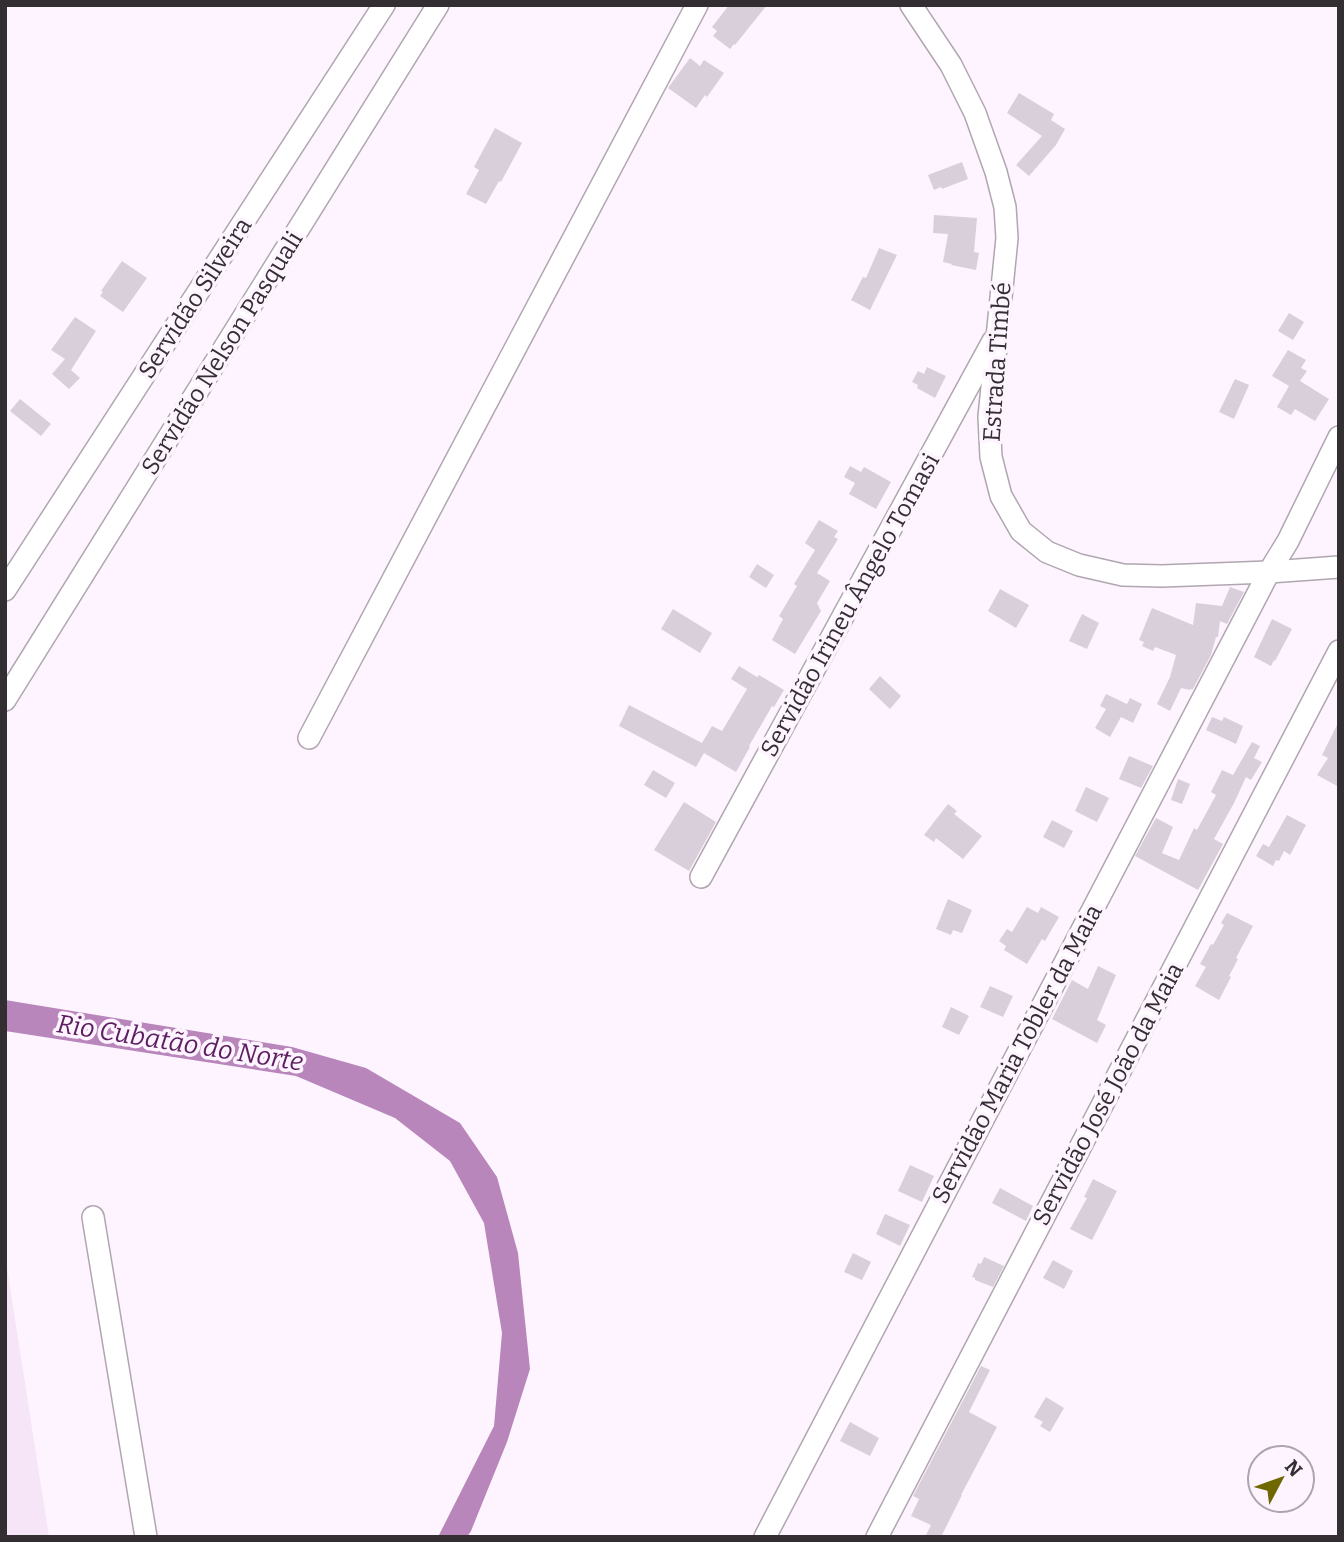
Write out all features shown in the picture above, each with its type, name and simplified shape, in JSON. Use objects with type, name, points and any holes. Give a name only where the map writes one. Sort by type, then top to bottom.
[{"type":"street","name":"Servidão Silveira","points":[[5,590],[384,5]]},
{"type":"street","name":"Servidão Nelson Pasquali","points":[[5,700],[438,5]]},
{"type":"street","points":[[309,738],[696,5]]},
{"type":"street","name":"Estrada Timbé","points":[[911,5],[951,65],[975,113],[1005,207],[1007,238],[989,418],[991,457],[1001,496],[1021,531],[1047,552],[1079,565],[1123,575],[1269,572],[1337,562]]},
{"type":"street","name":"Servidão Irineu Ângelo Tomasi","points":[[701,877],[998,332]]},
{"type":"street","name":"Servidão Maria Tobler da Maia","points":[[765,1537],[1339,437]]},
{"type":"street","name":"Servidão José João da Maia","points":[[877,1537],[1339,651]]},
{"type":"street","points":[[93,1217],[146,1537]]},
{"type":"shaded area","points":[[5,1255],[49,1537],[5,1537]]},
{"type":"water","name":"Rio Cubatão do Norte","points":[[5,1000],[292,1047],[366,1068],[460,1123],[497,1177],[518,1253],[530,1369],[507,1442],[467,1537],[438,1537],[494,1426],[502,1333],[484,1223],[450,1161],[395,1118],[296,1076],[5,1031]]},
{"type":"building","points":[[729,5],[767,5],[730,49],[713,36],[717,31],[712,27]]},
{"type":"building","points":[[690,58],[700,66],[704,60],[724,73],[696,108],[668,88]]},
{"type":"building","points":[[1019,93],[1054,114],[1051,120],[1065,129],[1056,145],[1029,176],[1016,165],[1042,136],[1007,113]]},
{"type":"building","points":[[495,128],[522,143],[486,204],[466,194],[479,170],[474,167]]},
{"type":"building","points":[[962,162],[968,179],[934,190],[928,175]]},
{"type":"building","points":[[934,215],[977,218],[974,252],[979,253],[976,270],[943,262],[948,234],[933,233]]},
{"type":"building","points":[[879,248],[897,255],[870,310],[851,300],[863,277],[866,278]]},
{"type":"building","points":[[122,261],[147,278],[123,312],[100,296]]},
{"type":"building","points":[[1289,313],[1304,322],[1293,340],[1278,331]]},
{"type":"building","points":[[75,317],[96,331],[71,370],[80,378],[69,389],[52,374],[65,359],[51,350]]},
{"type":"building","points":[[1288,350],[1306,360],[1301,368],[1307,371],[1300,381],[1329,399],[1315,421],[1295,409],[1291,415],[1277,407],[1289,386],[1272,376]]},
{"type":"building","points":[[927,367],[946,376],[935,398],[912,382],[918,371],[924,374]]},
{"type":"building","points":[[1235,379],[1249,385],[1234,419],[1219,412]]},
{"type":"building","points":[[20,399],[51,424],[41,436],[10,411]]},
{"type":"building","points":[[850,466],[861,472],[864,467],[891,482],[876,509],[849,494],[855,483],[844,477]]},
{"type":"building","points":[[819,520],[838,531],[834,537],[838,539],[817,573],[830,581],[817,603],[821,611],[795,654],[772,640],[783,619],[779,616],[797,586],[794,584],[815,550],[805,543]]},
{"type":"building","points":[[757,564],[774,575],[766,588],[749,577]]},
{"type":"building","points":[[1230,587],[1244,592],[1227,624],[1220,621],[1218,637],[1211,655],[1193,689],[1181,688],[1170,711],[1157,704],[1170,677],[1176,655],[1155,647],[1153,651],[1142,646],[1144,642],[1139,640],[1152,608],[1193,625],[1196,603],[1222,606]]},
{"type":"building","points":[[1000,589],[1029,605],[1016,628],[988,611]]},
{"type":"building","points":[[673,609],[712,633],[700,653],[661,629]]},
{"type":"building","points":[[1082,614],[1099,623],[1087,649],[1069,641]]},
{"type":"building","points":[[1272,619],[1292,629],[1271,666],[1254,657]]},
{"type":"building","points":[[739,666],[784,690],[774,707],[772,706],[736,772],[704,753],[696,767],[619,726],[629,705],[702,743],[712,726],[722,731],[747,689],[731,679]]},
{"type":"building","points":[[880,676],[901,696],[890,709],[869,689]]},
{"type":"building","points":[[1106,694],[1127,704],[1130,698],[1142,704],[1133,723],[1121,717],[1110,737],[1095,728],[1106,709],[1100,706]]},
{"type":"building","points":[[1212,717],[1222,721],[1224,717],[1243,726],[1236,744],[1206,730]]},
{"type":"building","points":[[1339,721],[1339,787],[1317,775],[1328,758],[1322,755]]},
{"type":"building","points":[[1252,742],[1260,746],[1254,758],[1262,762],[1251,780],[1246,777],[1214,839],[1223,844],[1198,890],[1135,856],[1156,818],[1173,827],[1162,853],[1179,860],[1194,828],[1197,830],[1216,795],[1211,792],[1222,770],[1233,775]]},
{"type":"building","points":[[1129,756],[1153,766],[1141,788],[1119,779]]},
{"type":"building","points":[[653,770],[675,783],[666,798],[644,785]]},
{"type":"building","points":[[1178,779],[1190,784],[1182,804],[1171,800]]},
{"type":"building","points":[[1086,787],[1109,798],[1097,822],[1075,811]]},
{"type":"building","points":[[684,802],[716,822],[689,871],[654,850]]},
{"type":"building","points":[[948,804],[957,811],[954,814],[982,836],[963,859],[936,838],[934,842],[924,835]]},
{"type":"building","points":[[1287,815],[1306,825],[1290,855],[1284,851],[1273,866],[1256,856],[1263,844],[1269,847]]},
{"type":"building","points":[[1052,820],[1073,831],[1064,848],[1043,837]]},
{"type":"building","points":[[948,899],[972,910],[962,933],[953,930],[951,935],[936,929]]},
{"type":"building","points":[[1027,907],[1038,913],[1041,907],[1059,917],[1027,964],[1004,950],[1006,946],[999,941],[1007,929],[1012,932]]},
{"type":"building","points":[[1227,913],[1253,926],[1219,1000],[1195,986],[1206,967],[1200,964],[1224,925],[1221,923]]},
{"type":"building","points":[[1098,966],[1116,975],[1097,1020],[1106,1025],[1097,1043],[1052,1019],[1072,980],[1088,989]]},
{"type":"building","points":[[990,986],[1013,996],[1003,1017],[980,1007]]},
{"type":"building","points":[[951,1007],[969,1016],[959,1035],[942,1027]]},
{"type":"building","points":[[910,1165],[934,1176],[922,1202],[898,1191]]},
{"type":"building","points":[[1093,1179],[1117,1191],[1092,1240],[1070,1229],[1087,1198],[1084,1197]]},
{"type":"building","points":[[1000,1188],[1033,1206],[1026,1221],[992,1203]]},
{"type":"building","points":[[885,1214],[910,1225],[900,1246],[876,1234]]},
{"type":"building","points":[[853,1253],[871,1262],[862,1280],[844,1272]]},
{"type":"building","points":[[984,1257],[1004,1266],[993,1287],[972,1277]]},
{"type":"building","points":[[1053,1260],[1073,1271],[1064,1289],[1043,1278]]},
{"type":"building","points":[[981,1366],[990,1370],[969,1412],[997,1427],[941,1537],[925,1537],[931,1525],[911,1516],[919,1499],[913,1496]]},
{"type":"building","points":[[1046,1397],[1064,1408],[1050,1432],[1040,1426],[1043,1422],[1034,1417]]},
{"type":"building","points":[[850,1422],[879,1438],[870,1456],[840,1441]]}]
